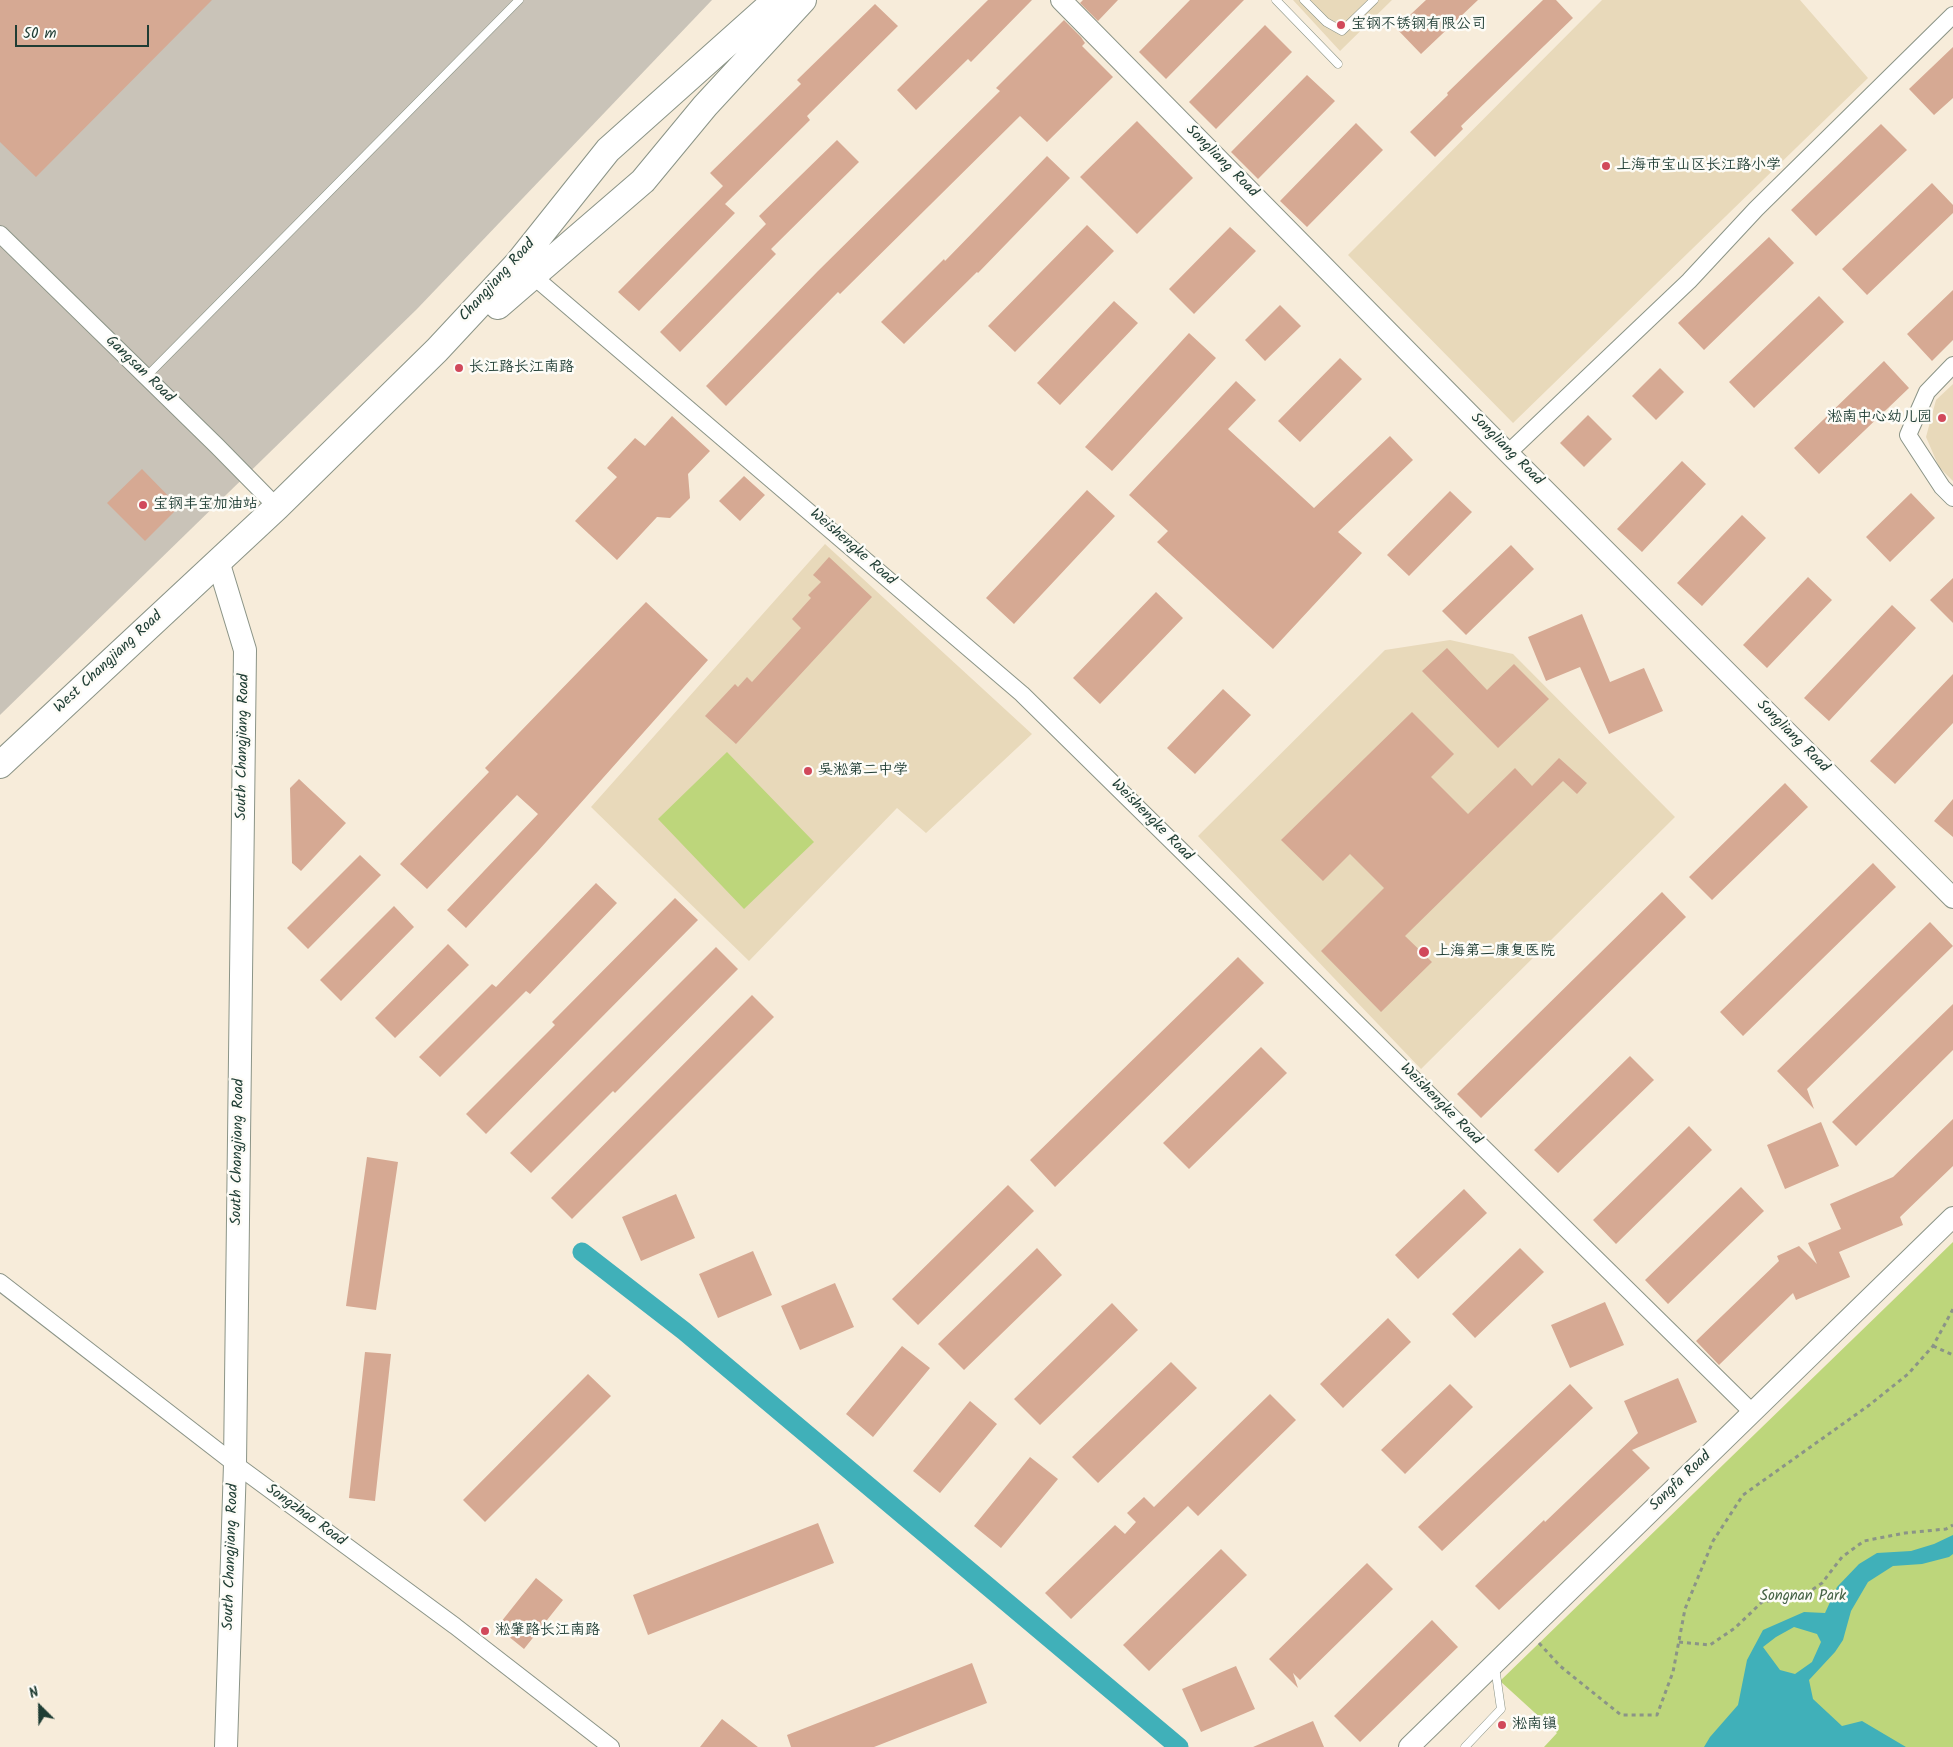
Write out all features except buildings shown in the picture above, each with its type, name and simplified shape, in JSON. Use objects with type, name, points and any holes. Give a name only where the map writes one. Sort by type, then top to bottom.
[{"type":"main road","name":"Changjiang Road","points":[[525,269],[608,150],[776,0]]},
{"type":"main road","points":[[218,561],[277,507],[436,350],[486,316],[525,269],[643,181],[705,106],[803,0]]},
{"type":"main road","name":"West Changjiang Road","points":[[0,765],[218,561]]},
{"type":"main road","name":"South Changjiang Road","points":[[218,561],[245,650],[235,1464],[226,1747]]},
{"type":"street","name":"Songliang Road","points":[[1061,0],[1508,453],[1953,898]]},
{"type":"street","points":[[1508,453],[1689,281],[1756,209],[1953,15]]},
{"type":"street","name":"Gangsan Road","points":[[0,234],[277,507]]},
{"type":"street","name":"Weishengke Road","points":[[525,269],[1022,694],[1753,1413]]},
{"type":"street","points":[[1953,365],[1927,392],[1908,435],[1942,487],[1953,498]]},
{"type":"street","name":"Songfa Road","points":[[1409,1747],[1953,1217]]},
{"type":"street","name":"Songzhao Road","points":[[0,1282],[235,1464],[455,1626],[611,1747]]},
{"type":"lane","points":[[146,377],[519,0]]},
{"type":"lane","points":[[1276,0],[1338,64]]},
{"type":"lane","points":[[1304,0],[1326,22],[1342,31],[1374,0]]},
{"type":"lane","points":[[1465,1747],[1501,1709],[1494,1664]]},
{"type":"path","points":[[1528,1632],[1560,1666],[1621,1715],[1657,1715],[1673,1672],[1685,1609],[1713,1541],[1743,1495],[1868,1406],[1908,1374],[1933,1346],[1953,1309]]},
{"type":"path","points":[[1933,1346],[1953,1355]]},
{"type":"path","points":[[1679,1642],[1710,1645],[1735,1628],[1762,1602],[1803,1596],[1822,1583],[1842,1557],[1864,1541],[1905,1533],[1946,1529],[1953,1526]]},
{"type":"shaded area","points":[[0,0],[712,0],[417,309],[0,715]]},
{"type":"shaded area","name":"宝钢不锈钢有限公司","points":[[1293,0],[1392,0],[1340,51]]},
{"type":"shaded area","name":"上海市宝山区长江路小学","points":[[1602,0],[1800,0],[1868,78],[1513,423],[1348,255]]},
{"type":"shaded area","name":"淞南中心幼儿园","points":[[1953,384],[1953,481],[1939,467],[1926,437],[1936,400]]},
{"type":"shaded area","name":"吴淞第二中学","points":[[825,544],[1032,734],[926,833],[897,808],[749,961],[591,807]]},
{"type":"shaded area","name":"上海第二康复医院","points":[[1450,640],[1513,654],[1675,817],[1421,1069],[1198,836],[1385,650]]},
{"type":"green space","points":[[727,752],[814,842],[744,909],[658,819]]},
{"type":"green space","name":"Songnan Park","points":[[1953,1242],[1953,1747],[1544,1747],[1557,1733],[1500,1681]]},
{"type":"water","points":[[1953,1535],[1953,1554],[1949,1557],[1922,1564],[1893,1566],[1868,1582],[1851,1611],[1843,1640],[1835,1652],[1809,1680],[1813,1699],[1842,1726],[1862,1721],[1906,1747],[1704,1747],[1710,1737],[1738,1705],[1747,1660],[1763,1630],[1804,1612],[1825,1613],[1837,1587],[1859,1564],[1877,1553],[1911,1551],[1934,1544]],"holes":[[[1794,1627],[1817,1634],[1821,1642],[1812,1662],[1795,1674],[1780,1670],[1763,1647]]]},
{"type":"waterway","points":[[582,1252],[684,1331],[1179,1747]]},
{"type":"place","name":"宝钢不锈钢有限公司","points":[[1341,25]]},
{"type":"place","name":"上海市宝山区长江路小学","points":[[1606,166]]},
{"type":"place","name":"长江路长江南路","points":[[459,368]]},
{"type":"place","name":"淞南中心幼儿园","points":[[1942,418]]},
{"type":"place","name":"宝钢丰宝加油站","points":[[143,505]]},
{"type":"place","name":"吴淞第二中学","points":[[808,771]]},
{"type":"place","name":"上海第二康复医院","points":[[1424,952]]},
{"type":"place","name":"淞肇路长江南路","points":[[485,1631]]},
{"type":"place","name":"淞南镇","points":[[1502,1725]]}]
